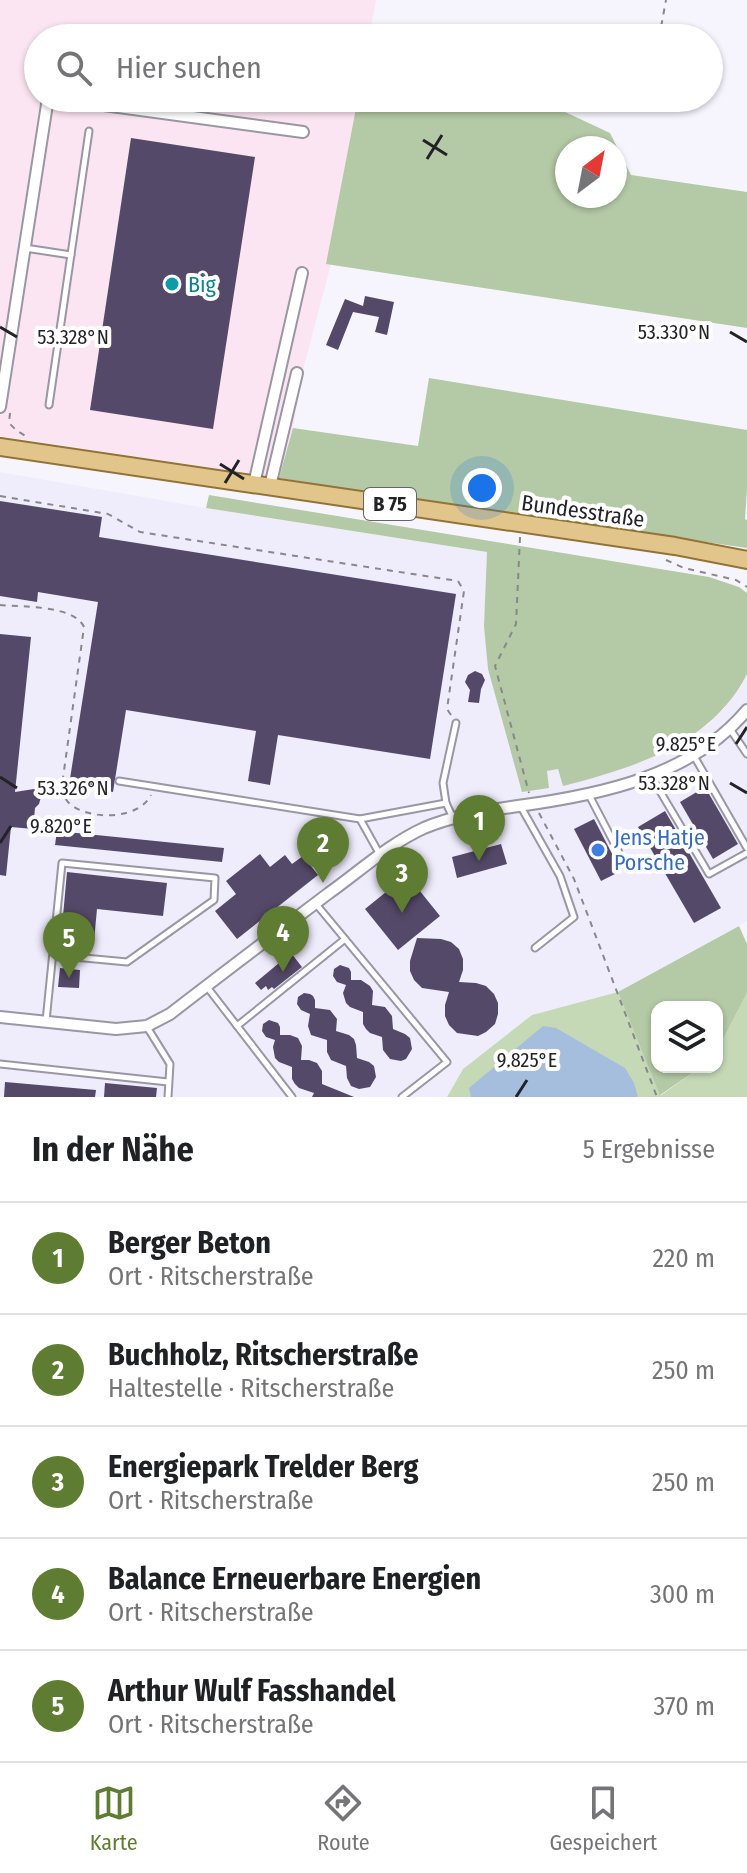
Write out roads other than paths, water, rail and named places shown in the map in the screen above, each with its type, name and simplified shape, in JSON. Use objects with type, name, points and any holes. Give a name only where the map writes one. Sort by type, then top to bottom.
[{"type":"main road","name":"Bundesstraße","points":[[0,447],[739,558]]},
{"type":"street","points":[[5,407],[24,248],[48,112]]},
{"type":"street","points":[[154,112],[303,132]]},
{"type":"street","points":[[262,485],[302,273]]},
{"type":"street","points":[[262,485],[297,373]]},
{"type":"street","points":[[739,558],[747,570]]},
{"type":"street","points":[[0,1017],[116,1029],[147,1026],[170,1014],[380,854],[423,829],[485,810],[588,794],[651,776],[694,755],[730,729],[747,710]]},
{"type":"lane","points":[[49,405],[89,131]]},
{"type":"lane","points":[[24,248],[71,255]]},
{"type":"lane","points":[[453,818],[446,803],[443,783],[456,723]]},
{"type":"lane","points":[[730,729],[747,754]]},
{"type":"lane","points":[[651,776],[709,874],[747,850],[694,755]]},
{"type":"lane","points":[[119,781],[360,819],[446,803]]},
{"type":"lane","points":[[588,794],[626,866]]},
{"type":"lane","points":[[521,806],[560,876],[574,917],[535,948]]},
{"type":"lane","points":[[360,819],[380,854]]},
{"type":"lane","points":[[46,1022],[62,863],[215,878],[214,900],[127,962],[53,955]]},
{"type":"lane","points":[[316,904],[447,1062],[402,1097]]},
{"type":"lane","points":[[237,1026],[345,939]]},
{"type":"lane","points":[[206,986],[292,1097]]},
{"type":"lane","points":[[147,1026],[170,1064],[168,1097]]},
{"type":"lane","points":[[0,1064],[168,1082]]},
{"type":"water","points":[[543,1026],[556,1028],[625,1068],[638,1097],[471,1097],[469,1088]]},
{"type":"place","name":"Big","points":[[172,284]]},
{"type":"place","name":"Jens Hatje Porsche","points":[[598,850]]},
{"type":"place","name":"Berger Beton","points":[[479,861]]},
{"type":"place","name":"Buchholz, Ritscherstraße","points":[[323,883]]},
{"type":"place","name":"Energiepark Trelder Berg","points":[[402,913]]},
{"type":"place","name":"Balance Erneuerbare Energien","points":[[283,972]]},
{"type":"place","name":"Arthur Wulf Fasshandel","points":[[69,978]]}]
